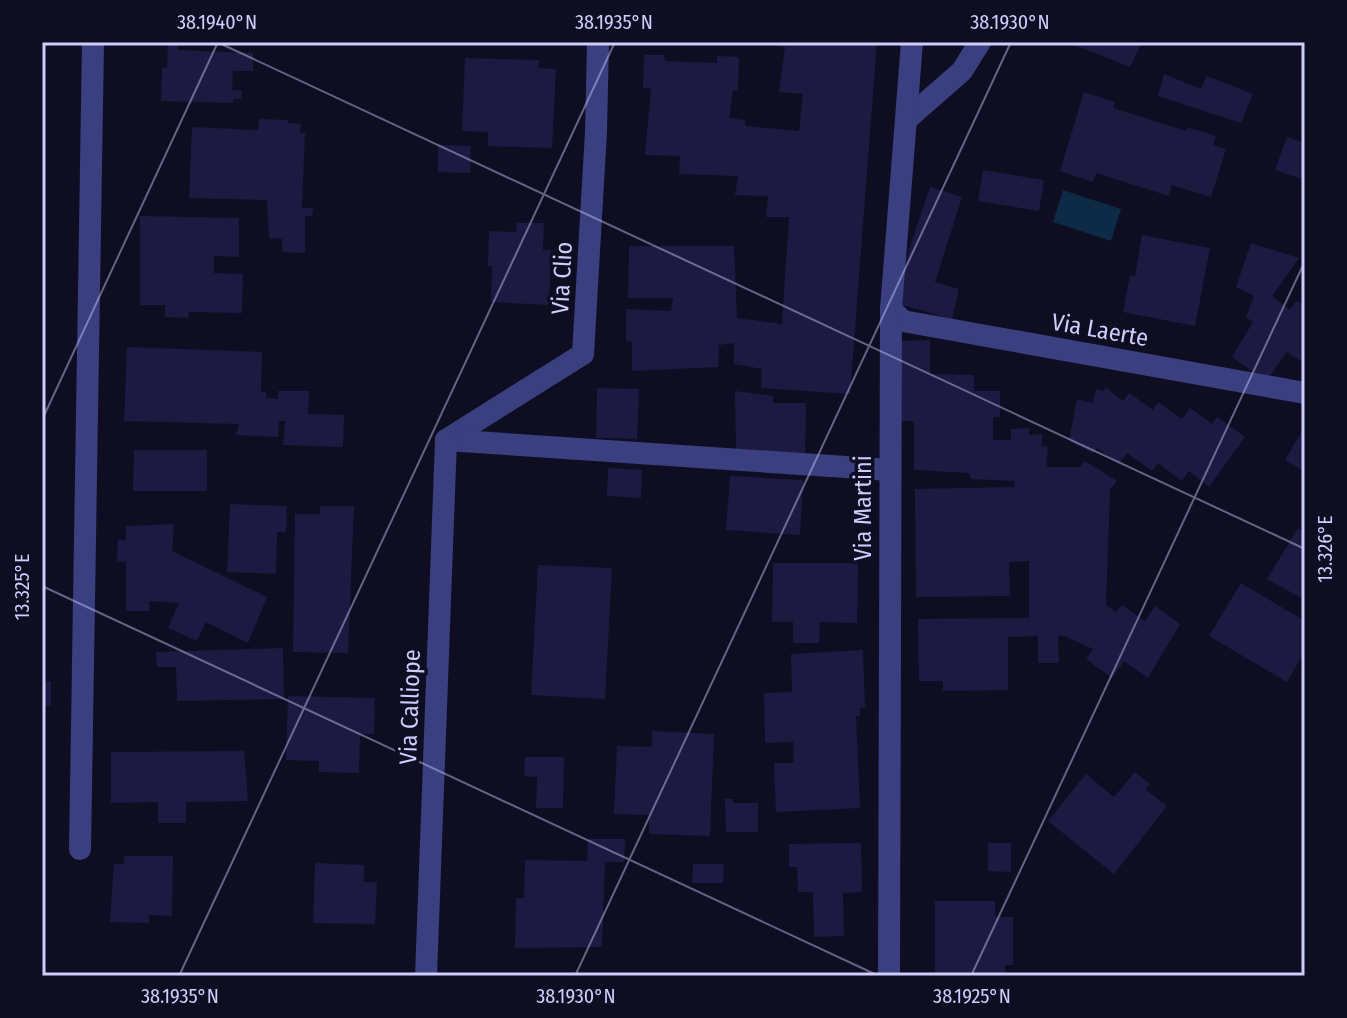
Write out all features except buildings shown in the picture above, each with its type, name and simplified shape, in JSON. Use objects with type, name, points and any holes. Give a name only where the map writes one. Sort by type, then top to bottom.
[{"type":"street","points":[[80,849],[93,42]]},
{"type":"street","name":"Via Clio","points":[[446,440],[583,354],[598,42]]},
{"type":"street","name":"Via Martini","points":[[889,976],[891,309],[912,42]]},
{"type":"street","points":[[906,120],[962,71],[980,42]]},
{"type":"street","name":"Via Laerte","points":[[891,309],[903,321],[1305,393]]},
{"type":"street","points":[[446,440],[890,470]]},
{"type":"street","name":"Via Calliope","points":[[426,976],[446,440]]},
{"type":"water","points":[[1063,190],[1121,209],[1111,241],[1053,222]]}]
